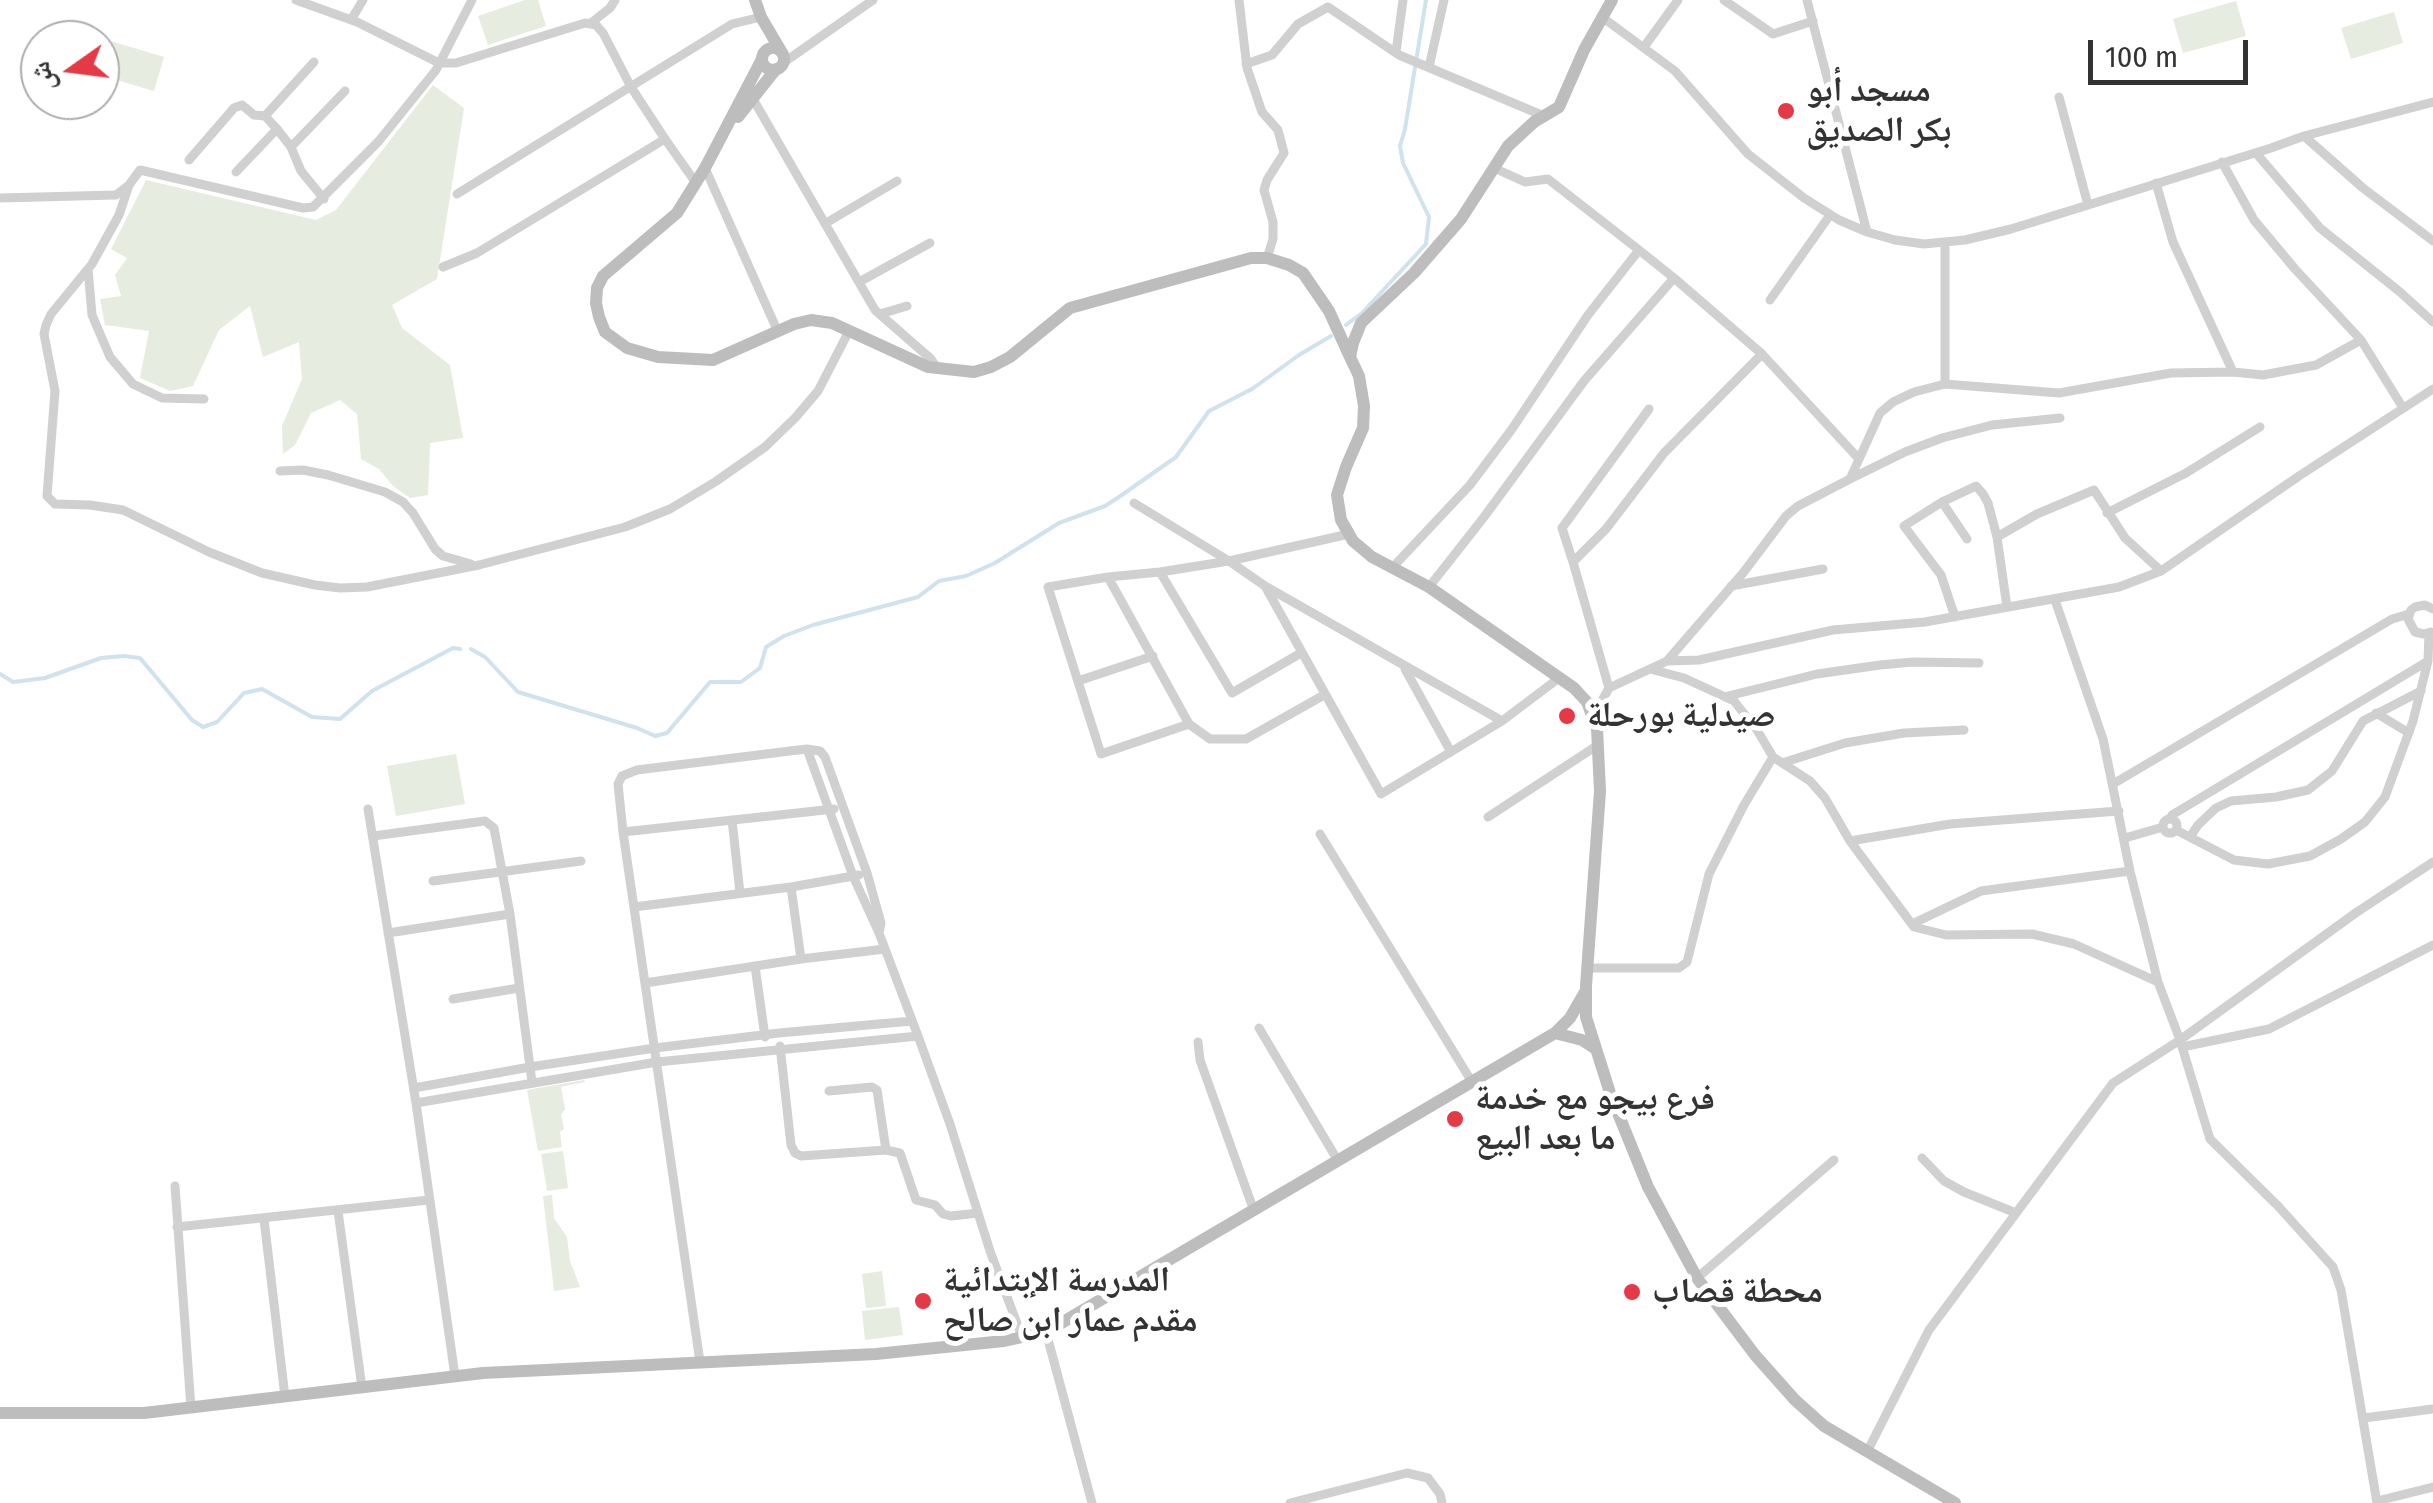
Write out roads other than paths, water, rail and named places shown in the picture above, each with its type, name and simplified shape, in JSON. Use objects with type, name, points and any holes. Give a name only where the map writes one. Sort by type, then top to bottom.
[{"type":"main road","points":[[755,0],[780,61]]},
{"type":"main road","points":[[1350,357],[1361,323],[1414,273],[1461,219],[1508,146],[1559,107],[1612,0]]},
{"type":"main road","points":[[761,17],[762,57]]},
{"type":"main road","points":[[780,61],[776,48],[770,48],[762,57],[705,168],[677,213],[602,276],[596,304],[605,332],[642,354],[712,360],[811,320],[832,324],[928,367],[974,372],[1010,357],[1070,308],[1251,258],[1266,258],[1303,273],[1329,312],[1350,357],[1364,406],[1363,428],[1337,495],[1340,520],[1353,541],[1372,557],[1428,586],[1574,688],[1587,702],[1597,728],[1600,790],[1586,1017],[1611,1096],[1648,1187],[1697,1278],[1795,1400],[1824,1426],[1955,1503]]},
{"type":"main road","points":[[720,139],[780,61]]},
{"type":"main road","points":[[0,1414],[144,1413],[455,1376],[876,1354],[1004,1342],[1046,1332],[1555,1033],[1570,1018],[1586,989]]},
{"type":"main road","points":[[1555,1033],[1582,1040],[1596,1049]]},
{"type":"street","points":[[296,0],[351,20],[439,62],[456,63],[590,23],[600,28],[631,86],[696,182]]},
{"type":"street","points":[[351,20],[364,0]]},
{"type":"street","points":[[472,0],[439,62],[378,142],[314,207],[303,208],[140,170],[88,269],[51,314],[44,334],[54,391],[47,496],[55,504],[124,510],[209,552],[315,586],[367,587],[479,565],[625,527],[716,482],[765,448],[796,418],[818,391],[849,332]]},
{"type":"street","points":[[590,23],[616,0]]},
{"type":"street","points":[[780,61],[873,0]]},
{"type":"street","points":[[1239,0],[1246,64],[1256,98],[1278,130],[1284,153],[1264,190],[1274,239],[1266,258]]},
{"type":"street","points":[[1396,52],[1403,0]]},
{"type":"street","points":[[1420,64],[1444,0]]},
{"type":"street","points":[[1644,47],[1678,0]]},
{"type":"street","points":[[1724,0],[1774,34],[1813,22]]},
{"type":"street","points":[[1807,0],[1867,232]]},
{"type":"street","points":[[1246,64],[1272,55],[1298,24],[1328,7],[1396,52],[1544,116]]},
{"type":"street","points":[[457,194],[732,24],[761,17]]},
{"type":"street","points":[[1602,18],[1674,71],[1770,173],[1830,215],[1867,232],[1924,244],[1965,240],[2011,229],[2304,136],[2433,102]]},
{"type":"street","points":[[265,116],[314,62]]},
{"type":"street","points":[[291,146],[345,91]]},
{"type":"street","points":[[2059,96],[2088,205]]},
{"type":"street","points":[[753,99],[875,310],[937,368]]},
{"type":"street","points":[[188,160],[242,105],[254,115],[265,116],[291,146],[302,172],[324,199]]},
{"type":"street","points":[[236,172],[277,130]]},
{"type":"street","points":[[2304,136],[2363,188],[2433,241]]},
{"type":"street","points":[[443,267],[477,253],[665,139]]},
{"type":"street","points":[[2256,153],[2320,228],[2433,322]]},
{"type":"street","points":[[2222,162],[2254,220],[2360,340],[2403,408]]},
{"type":"street","points":[[705,168],[778,332]]},
{"type":"street","points":[[1494,168],[1525,182],[1548,179],[1639,250],[1762,354],[1859,458]]},
{"type":"street","points":[[826,223],[897,181]]},
{"type":"street","points":[[2156,183],[2173,242],[2233,372]]},
{"type":"street","points":[[0,198],[116,195],[129,186]]},
{"type":"street","points":[[1770,300],[1830,215]]},
{"type":"street","points":[[1945,242],[1945,384]]},
{"type":"street","points":[[860,282],[930,243]]},
{"type":"street","points":[[1392,568],[1480,471],[1545,382],[1588,314],[1639,250]]},
{"type":"street","points":[[88,269],[92,315],[110,356],[133,384],[162,398],[204,398]]},
{"type":"street","points":[[1428,586],[1584,381],[1674,278]]},
{"type":"street","points":[[880,314],[907,306]]},
{"type":"street","points":[[1850,479],[1880,413],[1914,392],[1945,384],[2042,393],[2171,373],[2263,374],[2316,365],[2360,340]]},
{"type":"street","points":[[1573,562],[1606,529],[1664,453],[1762,354]]},
{"type":"street","points":[[1593,718],[1609,688],[1667,661],[1700,660],[1833,630],[1926,622],[2055,600],[2119,587],[2161,571],[2433,389]]},
{"type":"street","points":[[1609,688],[1562,528],[1650,409]]},
{"type":"street","points":[[1667,661],[1798,506],[1905,452],[1942,438],[1992,425],[2060,418]]},
{"type":"street","points":[[2107,513],[2186,473],[2260,427]]},
{"type":"street","points":[[280,470],[328,475],[385,492],[413,512],[443,556],[479,565]]},
{"type":"street","points":[[1955,616],[1941,576],[1904,526],[1976,486],[1988,503],[2007,607]]},
{"type":"street","points":[[1996,537],[2037,514],[2094,490],[2125,538],[2161,571]]},
{"type":"street","points":[[1942,502],[1966,539]]},
{"type":"street","points":[[1134,503],[1266,586],[1502,722]]},
{"type":"street","points":[[1189,724],[1102,754],[1048,587],[1229,561],[1349,534]]},
{"type":"street","points":[[1731,586],[1822,569]]},
{"type":"street","points":[[1160,572],[1232,692],[1301,653]]},
{"type":"street","points":[[1108,576],[1189,724],[1210,738],[1246,739],[1324,695]]},
{"type":"street","points":[[1266,586],[1381,794],[1502,722],[1560,678]]},
{"type":"street","points":[[2055,600],[2103,739],[2130,872],[2158,982],[2210,1139],[2333,1267],[2341,1290],[2377,1502],[2433,1486]]},
{"type":"street","points":[[2166,823],[2167,833],[2176,830],[2234,860],[2268,864],[2310,856],[2365,822],[2385,797],[2409,733],[2428,660],[2431,632],[2419,634],[2411,629],[2409,614],[2420,605],[2433,609]]},
{"type":"street","points":[[2113,784],[2392,620],[2409,614]]},
{"type":"street","points":[[1078,681],[1153,656]]},
{"type":"street","points":[[2124,838],[2166,823],[2428,660]]},
{"type":"street","points":[[1726,697],[1817,674],[1880,665],[1979,663]]},
{"type":"street","points":[[1404,667],[1451,752]]},
{"type":"street","points":[[1650,669],[1684,678],[1734,701],[1773,757],[1810,781],[1825,798],[1850,841],[1914,927],[1946,935],[2046,937],[2074,944],[2158,982]]},
{"type":"street","points":[[2190,836],[2216,808],[2231,801],[2308,790],[2332,771],[2363,721],[2420,691]]},
{"type":"street","points":[[2376,714],[2409,733]]},
{"type":"street","points":[[1782,763],[1844,743],[1904,733],[1964,730]]},
{"type":"street","points":[[1488,817],[1598,745]]},
{"type":"street","points":[[807,748],[918,1036],[1022,1337]]},
{"type":"street","points":[[700,1362],[623,832],[618,784],[622,776],[807,748],[820,752],[867,873],[879,933]]},
{"type":"street","points":[[1588,968],[1678,968],[1686,962],[1709,874],[1773,757]]},
{"type":"street","points":[[623,832],[844,807]]},
{"type":"street","points":[[368,810],[414,1088],[455,1376]]},
{"type":"street","points":[[1850,841],[1950,824],[2118,811]]},
{"type":"street","points":[[732,820],[740,893]]},
{"type":"street","points":[[373,836],[485,821],[494,828],[504,871],[532,1082]]},
{"type":"street","points":[[1320,834],[1472,1082]]},
{"type":"street","points":[[434,881],[582,861]]},
{"type":"street","points":[[1867,1452],[1929,1330],[2113,1083],[2181,1044],[2357,912],[2433,862]]},
{"type":"street","points":[[1912,924],[1981,891],[2130,872]]},
{"type":"street","points":[[634,906],[791,887],[867,873]]},
{"type":"street","points":[[791,887],[801,959]]},
{"type":"street","points":[[388,933],[510,914]]},
{"type":"street","points":[[2181,1044],[2269,1029],[2433,945]]},
{"type":"street","points":[[645,983],[885,949]]},
{"type":"street","points":[[755,966],[767,1050]]},
{"type":"street","points":[[453,999],[519,988]]},
{"type":"street","points":[[414,1088],[655,1048],[912,1021]]},
{"type":"street","points":[[1259,1028],[1338,1161]]},
{"type":"street","points":[[779,1033],[795,1153],[900,1153],[916,1200],[935,1205],[951,1216],[978,1213]]},
{"type":"street","points":[[416,1103],[657,1062],[918,1036]]},
{"type":"street","points":[[1198,1042],[1200,1060],[1254,1210]]},
{"type":"street","points":[[829,1091],[872,1087],[878,1090],[886,1150]]},
{"type":"street","points":[[1922,1158],[1944,1181],[2016,1213]]},
{"type":"street","points":[[1697,1278],[1834,1160]]},
{"type":"street","points":[[174,1186],[190,1408]]},
{"type":"street","points":[[177,1227],[429,1200]]},
{"type":"street","points":[[338,1211],[362,1388]]},
{"type":"street","points":[[264,1218],[284,1398]]},
{"type":"street","points":[[1046,1332],[1092,1503]]},
{"type":"street","points":[[2364,1418],[2433,1409]]},
{"type":"street","points":[[1290,1503],[1407,1474],[1428,1478],[1442,1503]]},
{"type":"waterway","points":[[1346,325],[1426,244],[1429,217],[1403,163],[1400,146],[1426,0]]},
{"type":"waterway","points":[[471,649],[485,657],[518,692],[655,736],[667,733],[710,682],[741,682],[760,668],[766,647],[784,636],[918,597],[939,581],[966,576],[995,563],[1059,523],[1105,506],[1176,457],[1209,411],[1252,389],[1331,336]]},
{"type":"waterway","points":[[0,674],[13,682],[45,678],[101,658],[140,658],[192,720],[203,727],[217,722],[244,693],[262,689],[312,717],[340,719],[372,691],[453,648],[460,649]]},
{"type":"place","name":"مسجد أبو بكر الصديق","points":[[1786,111]]},
{"type":"place","name":"صيدلية بورحلة","points":[[1567,716]]},
{"type":"place","name":"فرع بيجو مع خدمة ما بعد البيع","points":[[1455,1119]]},
{"type":"place","name":"محطة قصاب","points":[[1632,1292]]},
{"type":"place","name":"المدرسة الإبتدائية مقدم عمار ابن صالح","points":[[923,1301]]}]
